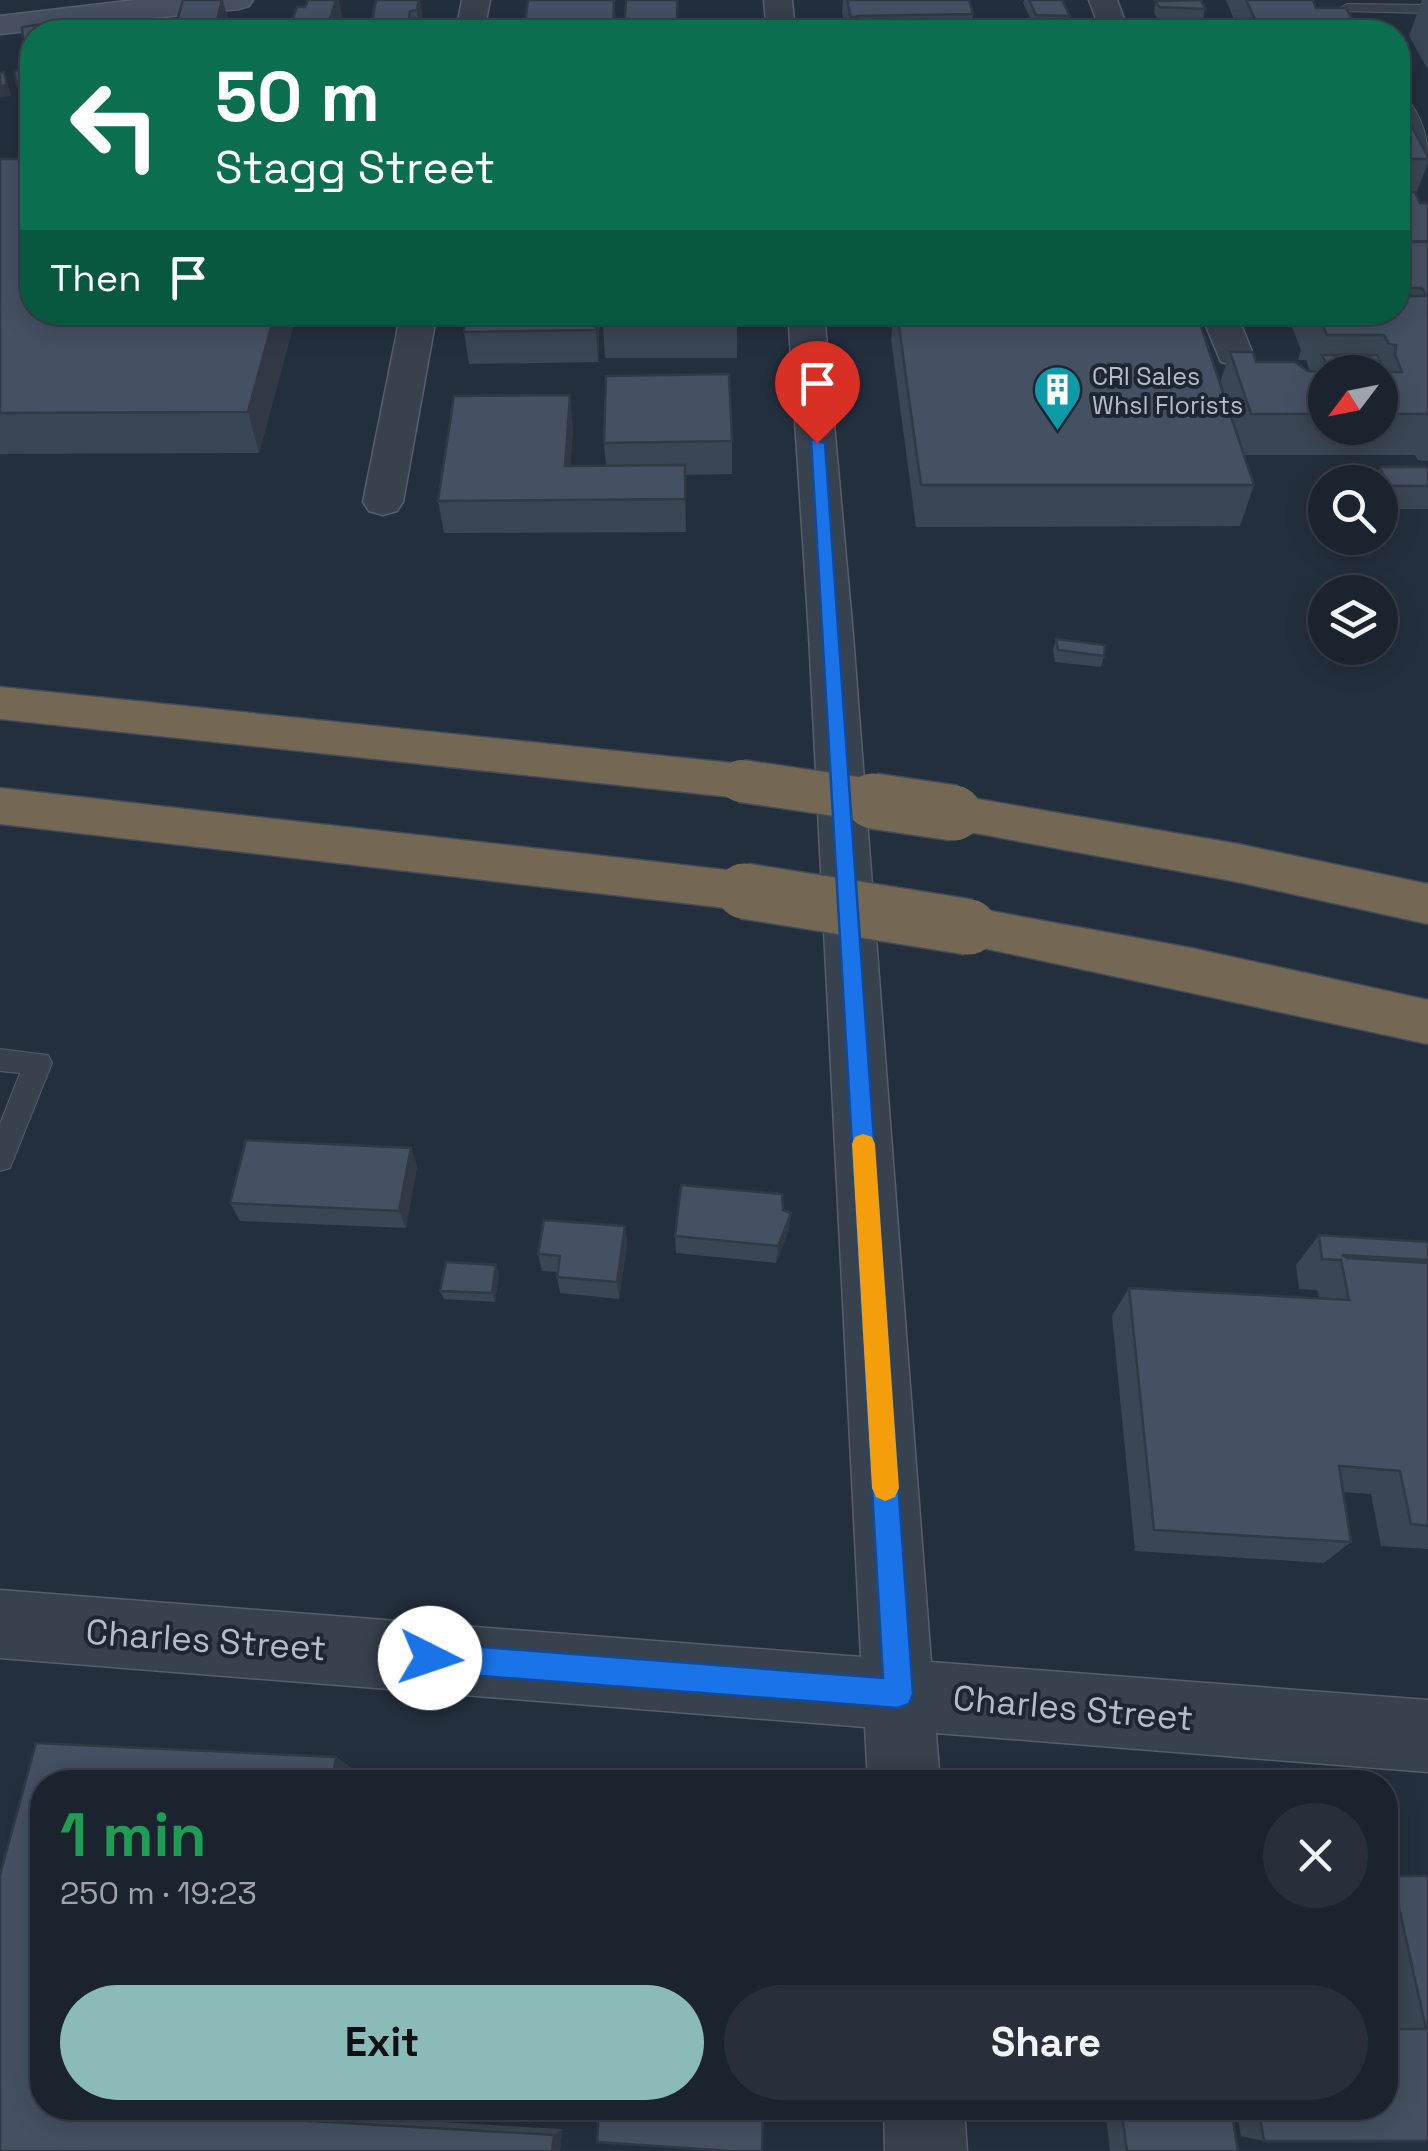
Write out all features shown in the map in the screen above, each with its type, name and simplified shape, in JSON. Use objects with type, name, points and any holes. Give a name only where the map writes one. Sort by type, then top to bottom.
[{"type":"highway","points":[[0,703],[741,782],[954,812],[1200,856],[1428,904]]},
{"type":"highway","points":[[0,806],[744,891],[986,930],[1191,969],[1428,1022]]},
{"type":"highway","points":[[986,930],[1428,1060]]},
{"type":"main road","points":[[38,20],[174,2],[239,0]]},
{"type":"street","points":[[384,502],[416,325]]},
{"type":"street","points":[[807,325],[831,634],[903,1770]]},
{"type":"street","points":[[1223,325],[1234,354]]},
{"type":"street","name":"Charles Street","points":[[0,1624],[1428,1736]]},
{"type":"street","points":[[925,2120],[926,2151]]},
{"type":"lane","points":[[1348,10],[1428,9]]},
{"type":"lane","points":[[1410,119],[1428,151]]},
{"type":"lane","points":[[0,1060],[38,1063],[0,1160]]},
{"type":"building","points":[[183,0],[222,0],[217,20],[178,18]]},
{"type":"building","points":[[308,0],[336,0],[330,20],[292,20],[297,7],[305,7]]},
{"type":"building","points":[[376,0],[419,0],[409,19],[372,20]]},
{"type":"building","points":[[528,0],[614,0],[613,20],[526,20]]},
{"type":"building","points":[[626,0],[677,0],[677,20],[625,20]]},
{"type":"building","points":[[847,0],[969,0],[973,14],[851,18]]},
{"type":"building","points":[[1029,0],[1062,0],[1070,16],[1036,15]]},
{"type":"building","points":[[1201,0],[1205,9],[1159,7],[1156,1]]},
{"type":"building","points":[[1246,0],[1313,0],[1316,8],[1346,8],[1353,20],[1248,19],[1255,19]]},
{"type":"building","points":[[4,72],[7,85],[0,86],[0,73]]},
{"type":"building","points":[[1410,123],[1428,157],[1410,159]]},
{"type":"building","points":[[0,159],[20,159],[20,325],[271,325],[248,412],[0,413]]},
{"type":"building","points":[[1410,192],[1415,192],[1420,203],[1428,203],[1428,241],[1410,242]]},
{"type":"building","points":[[1410,242],[1428,242],[1428,414],[1398,414],[1398,372],[1402,372],[1395,355],[1396,345],[1389,344],[1384,335],[1327,335],[1323,325],[1410,325],[1410,296],[1426,296],[1422,288],[1410,288]]},
{"type":"building","points":[[465,325],[596,325],[596,330],[464,332]]},
{"type":"building","name":"CRI Sales Whsl Florists","points":[[899,325],[1200,325],[1254,485],[921,485]]},
{"type":"building","points":[[1230,352],[1253,352],[1256,362],[1295,362],[1307,371],[1308,414],[1251,414]]},
{"type":"building","points":[[729,374],[732,441],[604,443],[606,376]]},
{"type":"building","points":[[570,395],[565,466],[685,465],[685,499],[438,501],[454,396]]},
{"type":"building","points":[[1398,467],[1428,467],[1428,486],[1398,486]]},
{"type":"building","points":[[1056,639],[1105,645],[1104,656],[1058,650]]},
{"type":"building","points":[[246,1140],[411,1148],[399,1211],[230,1203]]},
{"type":"building","points":[[681,1185],[782,1194],[783,1210],[791,1213],[778,1246],[675,1236]]},
{"type":"building","points":[[544,1220],[625,1226],[617,1282],[557,1277],[560,1256],[538,1254]]},
{"type":"building","points":[[1319,1235],[1428,1242],[1428,1260],[1342,1255],[1428,1263],[1428,1526],[1411,1524],[1400,1471],[1339,1466],[1351,1542],[1154,1530],[1129,1288],[1349,1300],[1341,1260],[1322,1259]]},
{"type":"building","points":[[446,1262],[496,1265],[492,1293],[440,1291]]},
{"type":"building","points":[[36,1743],[336,1757],[334,1770],[30,1770],[30,2120],[293,2120],[554,2135],[552,2151],[0,2151],[0,1875]]},
{"type":"building","points":[[1398,1876],[1428,1876],[1428,2141],[1264,2141],[1260,2120],[1398,2120],[1398,2029],[1426,2029],[1398,1903]]},
{"type":"building","points":[[598,2120],[763,2120],[762,2151],[597,2142]]},
{"type":"building","points":[[1123,2120],[1233,2120],[1238,2151],[1127,2151]]},
{"type":"slow traffic","points":[[863,1144],[885,1488]]},
{"type":"place","name":"CRI Sales Whsl Florists","points":[[1057,432]]},
{"type":"route","points":[[430,1658],[898,1694],[817,443]]}]
